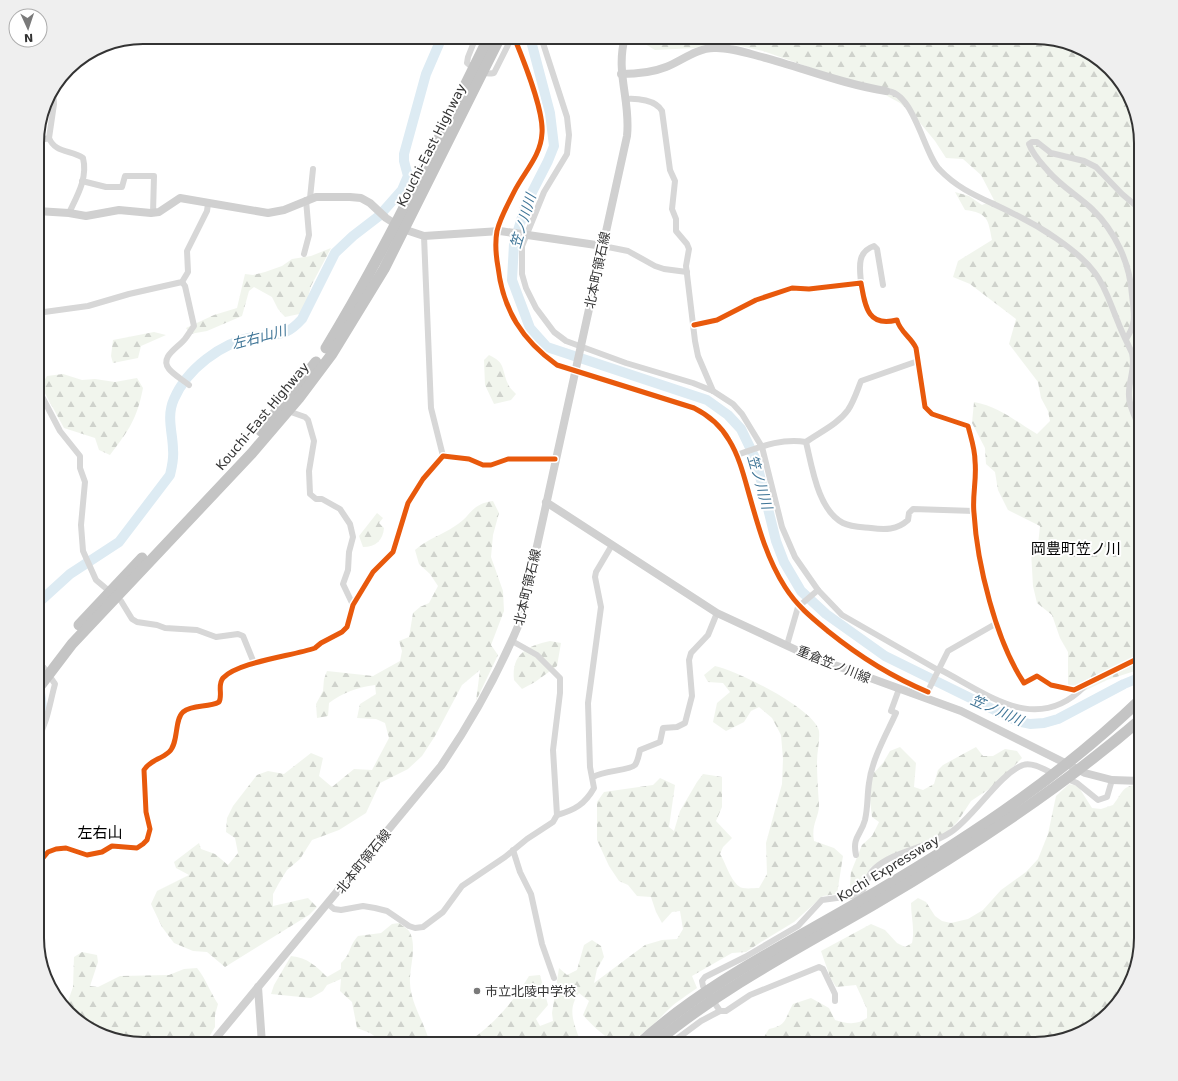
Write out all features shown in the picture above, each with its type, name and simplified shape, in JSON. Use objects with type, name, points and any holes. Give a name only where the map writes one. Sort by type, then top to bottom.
[{"type":"highway","name":"Kouchi-East Highway","points":[[478,71],[487,44]]},
{"type":"highway","name":"Kouchi-East Highway","points":[[44,674],[72,644],[112,595],[248,446],[291,395],[326,348],[356,301],[395,224],[478,71],[495,44]]},
{"type":"highway","name":"Kouchi-East Highway","points":[[112,595],[252,452],[288,411],[332,354],[364,304],[395,224]]},
{"type":"highway","name":"Kochi Expressway","points":[[663,1037],[689,1017],[878,891],[952,846],[1040,784],[1086,748],[1134,705]]},
{"type":"highway","name":"Kochi Expressway","points":[[648,1037],[683,1008],[721,983],[829,925],[873,905],[959,853],[1048,793],[1134,725]]},
{"type":"main road","name":"北本町領石線","points":[[217,1037],[441,766],[458,742],[512,641],[521,619],[627,136],[628,124],[621,74],[621,56],[624,44]]},
{"type":"main road","points":[[621,74],[654,71],[666,67],[703,49],[714,48],[746,53],[774,60],[854,86],[886,90]]},
{"type":"main road","points":[[44,211],[86,216],[119,210],[153,213],[159,212],[180,198],[208,204],[245,208],[268,213],[284,210],[308,199],[322,196],[361,198],[370,203],[395,224],[424,236],[445,236],[499,231],[603,246]]},
{"type":"main road","name":"重倉笠ノ川線","points":[[546,502],[717,613],[850,672],[899,689],[927,692],[961,711],[1070,766],[1112,780],[1134,781]]},
{"type":"main road","points":[[258,987],[262,1037]]},
{"type":"street","points":[[473,44],[467,63],[478,71],[494,73],[509,44]]},
{"type":"street","points":[[515,44],[538,108],[542,132],[535,158],[514,191],[499,231],[496,255],[499,280],[504,301],[515,323],[541,354],[557,365],[694,408],[705,414],[720,427],[738,454],[757,522],[769,554],[785,587],[800,606],[851,650],[903,681],[927,692],[948,651],[997,623]]},
{"type":"street","points":[[543,44],[567,117],[568,144],[567,154],[544,192],[525,235],[522,246],[522,260],[526,288],[536,308],[554,332],[566,341],[580,348],[713,391],[732,404],[742,414],[759,448],[782,527],[795,557],[817,591],[842,615],[938,671],[1004,702],[1029,710],[1054,708],[1063,704],[1073,698],[1088,683]]},
{"type":"street","points":[[886,90],[894,92],[910,109],[938,169],[973,196],[1004,209],[1040,230],[1066,247],[1087,264],[1103,286],[1126,339],[1134,362],[1128,396],[1134,414]]},
{"type":"street","points":[[625,98],[636,98],[653,103],[662,111],[670,170],[675,181],[672,209],[676,219],[676,231],[689,249],[686,260],[687,272],[698,356],[713,391]]},
{"type":"street","points":[[54,101],[49,138],[54,146],[59,149],[83,158],[84,171],[81,188],[69,213]]},
{"type":"street","points":[[44,139],[49,138]]},
{"type":"street","points":[[1126,339],[1133,329],[1134,321],[1132,290],[1116,239],[1092,209],[1055,178],[1035,156],[1029,144],[1032,142],[1037,142],[1051,153],[1084,161],[1096,167],[1134,204]]},
{"type":"street","points":[[304,254],[308,235],[308,199],[313,169]]},
{"type":"street","points":[[82,180],[106,187],[122,187],[125,176],[154,176],[153,213]]},
{"type":"street","points":[[44,312],[88,306],[129,294],[182,282],[188,272],[187,251],[207,211],[208,204]]},
{"type":"street","points":[[424,236],[431,408],[443,456]]},
{"type":"street","points":[[603,246],[628,251],[664,270],[687,272]]},
{"type":"street","points":[[883,285],[876,246],[868,248],[859,262],[864,300],[869,315],[874,320],[897,320],[899,327],[913,342],[918,361],[925,407],[932,414],[968,426],[973,442],[976,462],[974,511],[981,566],[1007,654],[1024,683],[1037,676],[1051,685],[1074,690],[1134,660]]},
{"type":"street","points":[[182,282],[185,286],[194,326],[186,339],[171,352],[167,362],[170,370],[187,383]]},
{"type":"street","points":[[694,325],[717,320],[756,300],[792,288],[808,289],[861,283]]},
{"type":"street","points":[[738,454],[774,442],[792,440],[806,442],[839,420],[848,410],[856,397],[861,381],[918,361]]},
{"type":"street","points":[[44,400],[60,431],[80,456],[80,468],[85,482],[81,540],[85,558],[96,580],[121,601],[132,619],[138,622],[165,628],[197,630],[216,637],[238,634],[243,636],[254,663]]},
{"type":"street","points":[[288,411],[305,417],[308,420],[314,441],[309,471],[310,494],[316,499],[326,501],[340,509],[352,531],[348,570],[343,584],[353,605]]},
{"type":"street","points":[[806,442],[814,478],[825,504],[832,515],[845,524],[882,530],[891,529],[908,520],[909,513],[913,509],[974,511]]},
{"type":"street","points":[[443,456],[469,459],[483,465],[491,465],[508,459],[555,460]]},
{"type":"street","points":[[44,857],[48,852],[66,848],[87,855],[102,852],[112,846],[137,848],[147,840],[150,829],[146,812],[144,770],[146,765],[169,752],[173,745],[179,719],[184,711],[219,702],[221,698],[220,683],[223,678],[254,663],[315,648],[321,643],[342,632],[347,627],[353,605],[374,572],[393,552],[408,503],[423,479],[443,456]]},
{"type":"street","points":[[557,815],[574,811],[581,805],[594,788],[590,767],[588,703],[601,606],[595,576],[612,545]]},
{"type":"street","points":[[787,645],[800,606],[817,591]]},
{"type":"street","points":[[592,777],[612,770],[632,767],[636,763],[640,750],[660,742],[663,728],[677,727],[685,723],[692,696],[689,660],[690,653],[708,635],[717,613]]},
{"type":"street","points":[[328,904],[334,909],[341,910],[363,906],[375,908],[386,911],[409,926],[415,928],[423,927],[443,912],[462,886],[553,822],[557,815],[553,750],[560,693],[560,678],[537,655],[512,641]]},
{"type":"street","points":[[44,678],[55,684],[48,719],[44,727]]},
{"type":"street","points":[[856,854],[854,847],[856,836],[863,827],[868,808],[869,783],[874,761],[896,713],[891,711],[899,689]]},
{"type":"street","points":[[835,1001],[835,994],[823,969],[819,967],[750,995],[726,1011],[719,1009],[703,986],[702,982],[705,977],[745,957],[798,926],[822,900],[859,895],[875,867],[896,856],[933,842],[963,823],[1013,770],[1030,764],[1078,783],[1098,800],[1107,797],[1112,780]]},
{"type":"street","points":[[513,850],[520,872],[531,894],[542,944],[554,978]]},
{"type":"street","points":[[679,1037],[719,1009]]},
{"type":"green space","points":[[645,44],[710,44],[695,48],[655,50]]},
{"type":"green space","points":[[723,44],[1048,45],[1060,47],[1090,61],[1105,73],[1124,99],[1131,118],[1134,137],[1134,671],[1107,680],[1078,694],[1068,687],[1068,652],[1060,638],[1052,615],[1037,603],[1033,586],[1031,551],[1038,545],[1040,526],[1008,510],[998,490],[995,472],[986,464],[985,448],[972,423],[974,402],[1000,411],[1037,434],[1050,421],[1048,411],[1041,398],[1038,382],[1009,344],[1016,319],[970,284],[953,277],[958,261],[992,240],[986,218],[983,215],[973,211],[965,210],[955,192],[969,196],[982,205],[994,200],[981,175],[963,159],[946,158],[935,141],[916,118],[900,103],[880,92],[763,51]]},
{"type":"green space","points":[[331,248],[311,286],[304,313],[285,317],[278,309],[272,297],[254,287],[249,291],[242,316],[207,331],[190,334],[186,328],[214,315],[237,308],[245,274],[253,275],[265,272],[282,266],[292,259],[311,256]]},
{"type":"green space","points":[[154,332],[166,335],[141,346],[138,358],[113,363],[111,356],[113,340]]},
{"type":"green space","points":[[489,355],[501,363],[509,385],[516,394],[511,400],[494,404],[485,385],[484,360]]},
{"type":"green space","points":[[63,374],[82,380],[95,379],[115,382],[137,378],[143,388],[138,408],[131,424],[110,455],[99,450],[95,438],[64,428],[44,391],[44,381],[47,376]]},
{"type":"green space","points":[[493,501],[499,513],[493,535],[491,557],[503,591],[504,611],[491,645],[498,655],[476,701],[480,670],[462,685],[435,736],[422,756],[408,769],[380,783],[366,813],[339,830],[312,840],[300,859],[287,870],[273,894],[273,906],[308,898],[317,907],[309,915],[225,967],[207,952],[193,951],[174,943],[162,927],[151,904],[157,891],[189,875],[176,868],[174,862],[199,843],[201,849],[215,854],[228,865],[238,853],[235,838],[226,832],[227,818],[233,806],[257,775],[268,771],[284,774],[311,753],[323,758],[319,776],[332,787],[354,769],[372,770],[389,738],[385,723],[376,719],[357,718],[360,704],[376,694],[375,685],[362,687],[339,696],[329,703],[328,716],[317,718],[316,704],[323,691],[324,679],[327,671],[373,676],[400,661],[402,651],[399,641],[409,637],[413,613],[420,607],[429,603],[438,586],[430,574],[419,564],[415,550],[460,522],[475,508]]},
{"type":"green space","points":[[377,513],[383,518],[379,523],[384,528],[382,536],[378,542],[372,546],[363,547],[359,536]]},
{"type":"green space","points":[[550,641],[561,643],[557,666],[535,682],[522,689],[514,680],[515,664],[518,658],[528,649]]},
{"type":"green space","points":[[715,666],[740,675],[790,702],[804,712],[814,722],[819,731],[817,778],[819,805],[813,835],[814,841],[834,848],[843,856],[837,894],[823,896],[794,922],[746,952],[732,953],[692,976],[697,988],[672,1006],[638,1037],[606,1037],[583,1015],[589,1001],[579,993],[575,1000],[572,1012],[579,1037],[475,1037],[491,1024],[509,1005],[529,976],[540,975],[548,1005],[536,1019],[540,1026],[553,1021],[552,1013],[559,968],[567,975],[577,970],[584,945],[592,940],[601,946],[604,957],[597,969],[594,983],[645,945],[662,940],[677,939],[683,929],[680,911],[672,912],[662,923],[656,912],[651,897],[637,896],[628,885],[619,881],[609,866],[597,840],[597,802],[604,792],[653,785],[660,778],[675,785],[669,827],[674,831],[680,811],[703,774],[722,777],[722,807],[716,821],[732,838],[723,847],[720,854],[732,879],[739,886],[743,888],[759,888],[767,874],[766,843],[782,784],[783,759],[781,735],[772,718],[759,707],[751,711],[744,722],[726,731],[713,722],[717,703],[730,692],[723,683],[708,682],[704,675]]},
{"type":"green space","points":[[900,747],[916,763],[914,787],[923,790],[934,784],[938,770],[943,765],[976,747],[983,756],[993,756],[1005,749],[1017,751],[1022,758],[995,785],[971,801],[958,821],[947,832],[934,841],[871,867],[858,892],[852,892],[850,885],[851,872],[862,845],[872,836],[879,822],[872,817],[869,791],[871,776],[883,763],[890,751]]},
{"type":"green space","points":[[1069,784],[1078,786],[1092,808],[1101,809],[1113,805],[1126,788],[1134,785],[1133,951],[1129,970],[1124,982],[1105,1008],[1079,1027],[1067,1032],[1048,1036],[764,1037],[769,1029],[780,1026],[785,1021],[793,1004],[811,998],[829,1008],[835,1020],[852,1023],[859,1022],[867,1018],[867,1009],[856,985],[836,987],[830,977],[821,951],[871,924],[885,930],[897,943],[905,947],[912,943],[913,928],[911,903],[918,898],[926,902],[935,916],[942,921],[951,923],[968,919],[983,910],[1001,890],[1026,872],[1038,859],[1048,834],[1056,796]]},
{"type":"green space","points":[[399,923],[408,930],[412,937],[413,950],[410,977],[411,991],[415,1006],[428,1037],[376,1037],[357,1028],[352,1002],[340,991],[341,979],[327,985],[323,991],[311,998],[271,994],[274,985],[291,956],[311,963],[327,977],[341,969],[341,963],[347,956],[358,936],[381,933],[392,924]]},
{"type":"green space","points":[[82,952],[97,955],[98,962],[90,986],[98,987],[120,976],[169,975],[184,969],[197,968],[218,1004],[215,1015],[215,1027],[209,1037],[143,1037],[124,1035],[99,1027],[73,1008],[68,1002],[73,987],[74,957]]},
{"type":"waterway","name":"左右山川","points":[[44,598],[70,574],[119,542],[170,475],[173,462],[170,412],[174,399],[187,378],[206,359],[229,345],[253,337],[284,333],[295,326],[302,319],[335,253],[353,236],[379,216],[402,190],[408,176],[404,161],[404,154],[426,74],[439,44]]},
{"type":"waterway","name":"笠ノ川川","points":[[532,44],[550,113],[554,146],[526,204],[514,244],[512,280],[530,328],[547,347],[707,400],[728,415],[741,429],[756,460],[776,541],[784,562],[801,591],[826,614],[885,656],[1017,721],[1030,724],[1044,723],[1058,719],[1134,680]]},
{"type":"cycle path","points":[[517,44],[540,111],[542,133],[539,149],[507,206],[500,221],[496,235],[497,263],[504,297],[516,323],[534,345],[557,365],[694,408],[714,421],[733,446],[768,554],[785,587],[795,600],[817,622],[852,650],[889,673],[928,692]]},
{"type":"cycle path","points":[[694,325],[717,320],[756,300],[792,288],[809,289],[861,283],[866,306],[873,318],[879,321],[887,322],[897,320],[898,324],[916,348],[925,407],[932,414],[968,426],[975,457],[974,513],[979,555],[984,578],[1005,646],[1024,683],[1037,676],[1051,685],[1074,690],[1134,660]]},
{"type":"cycle path","points":[[44,857],[48,852],[66,848],[87,855],[102,852],[112,846],[137,848],[147,840],[150,829],[146,812],[144,770],[149,764],[166,755],[172,748],[178,720],[183,712],[191,708],[219,702],[221,681],[230,672],[266,660],[315,648],[321,643],[342,632],[347,627],[353,605],[373,572],[393,552],[408,503],[423,479],[443,456],[469,459],[483,465],[491,465],[508,459],[555,459]]},
{"type":"place","name":"市立北陵中学校","points":[[477,991]]},
{"type":"district","name":"岡豊町笠ノ川","points":[[1076,549]]},
{"type":"district","name":"左右山","points":[[100,833]]}]
